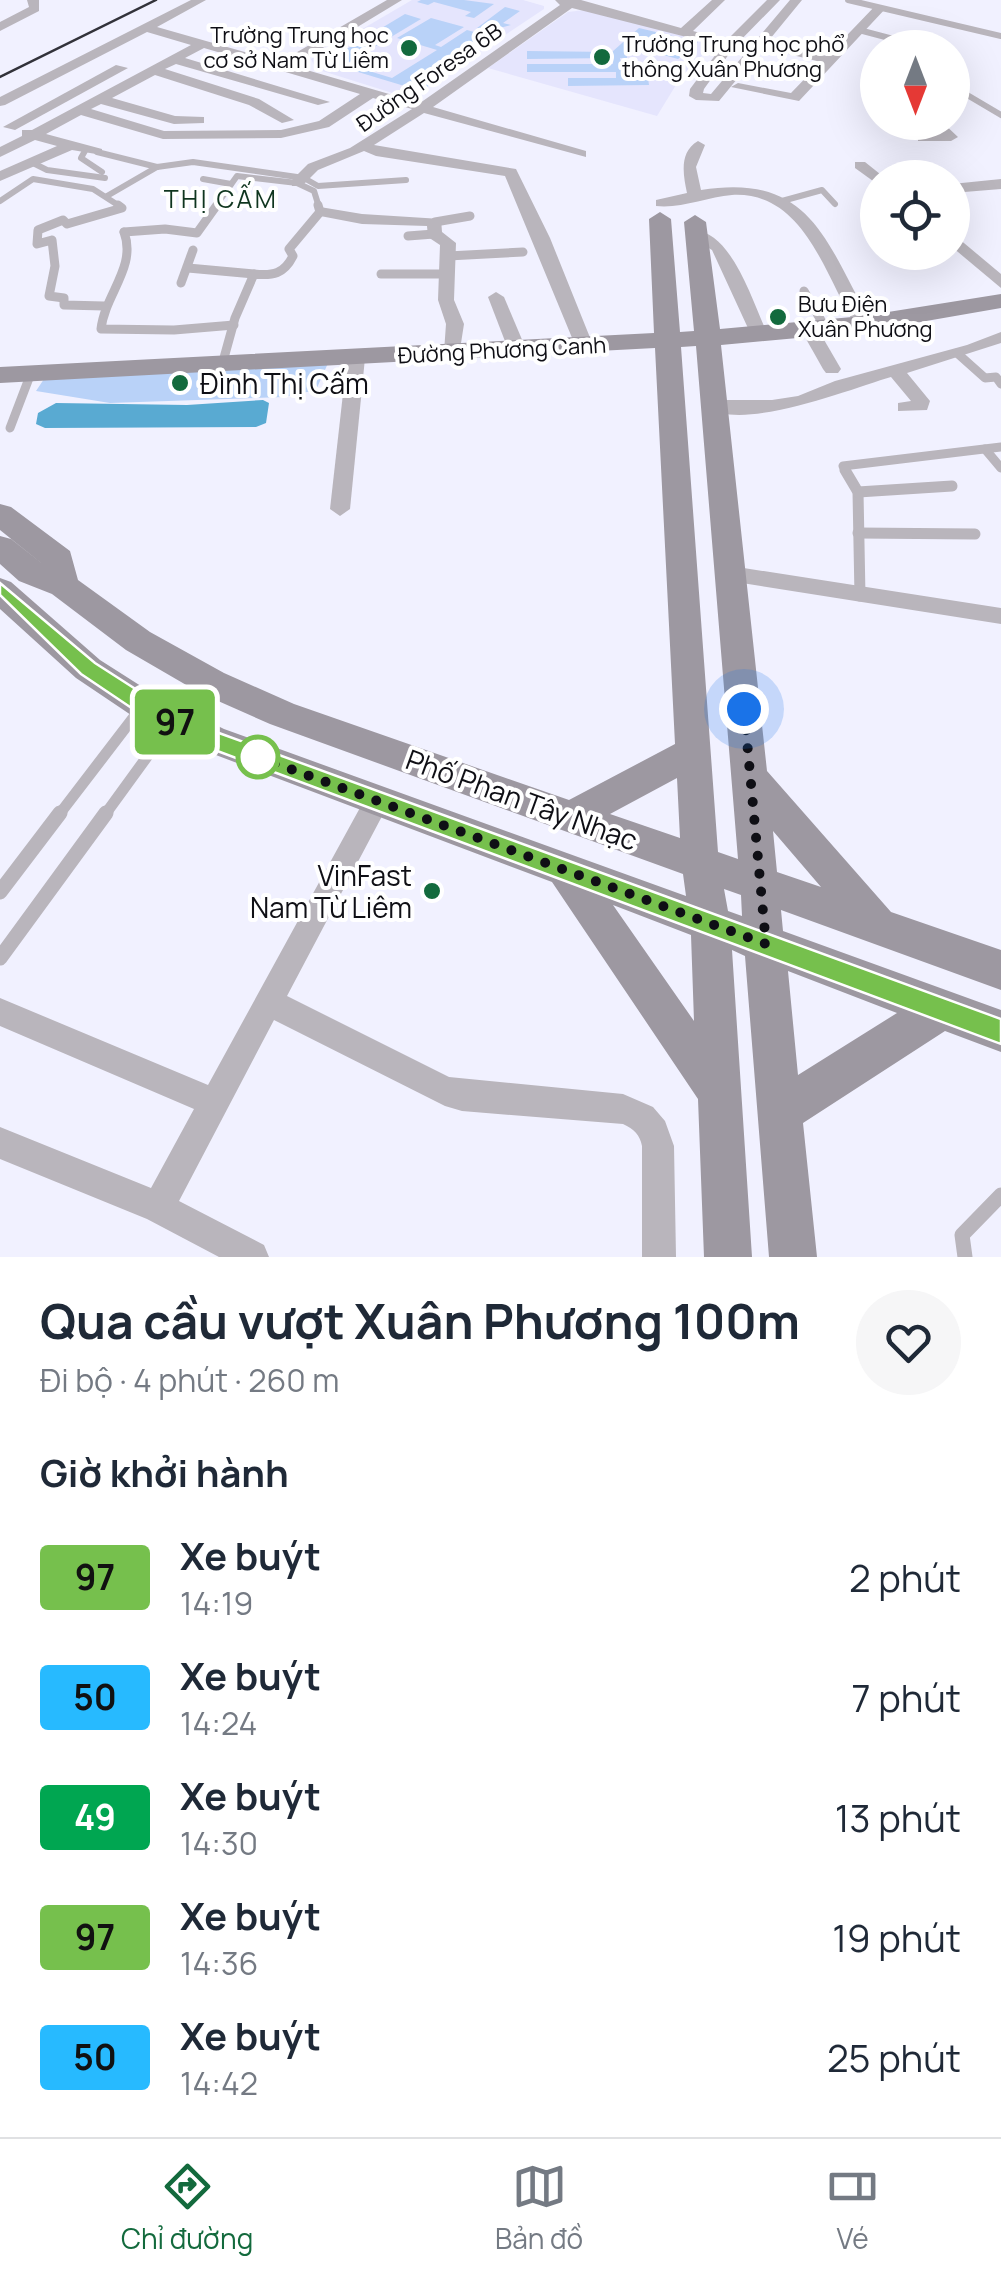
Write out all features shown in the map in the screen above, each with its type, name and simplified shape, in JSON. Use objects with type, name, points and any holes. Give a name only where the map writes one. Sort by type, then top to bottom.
[{"type":"street","points":[[3,23],[35,8],[33,0]]},
{"type":"street","points":[[0,102],[200,0]]},
{"type":"street","points":[[226,93],[396,0]]},
{"type":"street","points":[[622,16],[644,0]]},
{"type":"street","points":[[684,32],[720,0]]},
{"type":"street","points":[[774,0],[730,44],[696,96],[714,98],[796,0]]},
{"type":"street","points":[[567,1],[730,44]]},
{"type":"street","name":"Đường Foresa 6B","points":[[301,181],[313,167],[360,149],[528,37],[567,1]]},
{"type":"street","points":[[738,86],[794,98],[880,8]]},
{"type":"street","points":[[148,28],[581,154]]},
{"type":"street","points":[[0,153],[202,44]]},
{"type":"street","points":[[776,48],[830,60]]},
{"type":"street","points":[[174,59],[324,102]]},
{"type":"street","points":[[72,66],[106,76]]},
{"type":"street","points":[[5,125],[121,68]]},
{"type":"street","points":[[99,99],[174,120],[287,120],[226,93],[154,70]]},
{"type":"street","points":[[78,110],[164,134],[281,134],[324,124],[371,93]]},
{"type":"street","points":[[5,125],[84,148]]},
{"type":"street","points":[[305,128],[329,160]]},
{"type":"street","points":[[695,197],[688,166],[698,145]]},
{"type":"street","points":[[0,177],[31,162],[84,148]]},
{"type":"street","points":[[360,149],[511,172],[584,345]]},
{"type":"street","points":[[970,187],[1001,184]]},
{"type":"street","points":[[728,1257],[710,924],[700,862],[660,211],[695,197],[725,191],[774,196],[794,209],[863,324]]},
{"type":"street","points":[[320,212],[430,221],[448,243],[446,300],[455,324],[452,352]]},
{"type":"street","points":[[696,228],[719,247],[760,335]]},
{"type":"street","points":[[696,228],[716,406],[793,1257]]},
{"type":"street","points":[[970,255],[1001,283]]},
{"type":"street","points":[[496,297],[517,348]]},
{"type":"street","name":"Đường Phương Canh","points":[[0,374],[708,339],[818,330],[1001,301]]},
{"type":"street","points":[[818,330],[832,369]]},
{"type":"street","points":[[716,406],[784,405],[957,354],[1001,337]]},
{"type":"street","points":[[340,509],[356,358]]},
{"type":"street","points":[[896,370],[921,401],[920,406],[905,407]]},
{"type":"street","points":[[0,514],[59,559],[63,586]]},
{"type":"street","name":"Phố Phan Tây Nhạc","points":[[0,547],[30,573],[63,586],[138,641],[212,682],[282,714],[1001,970]]},
{"type":"street","points":[[731,574],[1001,616]]},
{"type":"street","name":"Phố Phan Tây Nhạc","points":[[9,602],[88,668],[158,713],[376,802],[1001,1032]]},
{"type":"street","points":[[570,817],[694,751]]},
{"type":"street","points":[[750,777],[877,925]]},
{"type":"street","points":[[158,1207],[376,802]]},
{"type":"street","points":[[566,871],[718,1092]]},
{"type":"street","points":[[270,1003],[445,1091],[462,1096],[623,1110],[645,1116],[656,1132],[658,1146],[658,1257]]},
{"type":"street","points":[[779,1113],[941,1009]]},
{"type":"street","points":[[0,1012],[215,1103]]},
{"type":"street","points":[[0,1143],[158,1207],[252,1257]]},
{"type":"lane","points":[[848,0],[1001,36]]},
{"type":"lane","points":[[970,97],[998,112]]},
{"type":"lane","points":[[31,162],[47,170],[104,175],[84,163],[84,148],[157,166],[193,162],[301,181],[318,188],[406,180]]},
{"type":"lane","points":[[108,196],[157,166]]},
{"type":"lane","points":[[234,324],[174,330],[100,329],[104,306],[126,270],[130,248],[126,227],[197,233],[237,176],[301,181]]},
{"type":"lane","points":[[0,201],[33,179],[81,184],[108,196],[122,208],[67,224],[63,220],[38,230],[37,244],[52,240],[54,266],[49,296],[64,298],[64,305],[104,306]]},
{"type":"lane","points":[[203,179],[231,184]]},
{"type":"lane","points":[[188,268],[275,276],[288,268],[293,256],[289,249],[320,212],[318,188]]},
{"type":"lane","points":[[782,201],[822,190],[835,204]]},
{"type":"lane","points":[[408,236],[430,221],[470,216]]},
{"type":"lane","points":[[182,283],[193,250]]},
{"type":"lane","points":[[381,274],[523,252]]},
{"type":"lane","points":[[222,365],[254,274]]},
{"type":"lane","points":[[804,291],[818,330]]},
{"type":"lane","points":[[957,354],[985,378],[996,377],[1001,384]]},
{"type":"lane","points":[[10,428],[32,373]]},
{"type":"lane","points":[[860,596],[858,492],[843,466],[1001,447]]},
{"type":"lane","points":[[985,449],[1001,468]]},
{"type":"lane","points":[[858,492],[952,486]]},
{"type":"lane","points":[[858,532],[975,534]]},
{"type":"lane","points":[[0,892],[158,713]]},
{"type":"lane","points":[[0,958],[158,713]]},
{"type":"lane","points":[[965,1257],[962,1236],[1001,1194]]},
{"type":"shaded area","name":"Trường Trung học cơ sở Nam Từ Liêm","points":[[412,0],[523,0],[544,9],[417,94],[402,96],[316,69],[311,59]]},
{"type":"shaded area","name":"Trường Trung học phổ thông Xuân Phương","points":[[584,10],[705,40],[711,46],[679,80],[657,116],[488,68],[568,12]]},
{"type":"water","points":[[263,400],[269,403],[266,423],[256,427],[45,428],[36,424],[38,413],[56,403],[187,405]]},
{"type":"building","points":[[421,0],[494,4],[474,18],[465,16],[471,12],[434,2],[417,2]]},
{"type":"building","points":[[505,7],[520,11],[503,23],[511,25],[489,31],[477,28]]},
{"type":"building","points":[[405,14],[421,19],[346,64],[392,78],[437,50],[397,38],[431,18],[464,27],[435,45],[441,47],[467,30],[499,39],[464,56],[471,58],[452,71],[445,69],[434,76],[440,78],[421,91],[325,62]]},
{"type":"building","points":[[639,28],[698,42],[678,59],[630,46],[627,58],[620,58],[629,72],[622,72],[623,78],[648,78],[649,85],[568,86],[568,78],[616,78],[616,72],[527,72],[527,64],[613,64],[613,58],[527,59],[527,51],[612,52]]},
{"type":"building","name":"Đình Thị Cấm","points":[[329,361],[316,390],[284,397],[110,403],[36,391],[46,376]]},
{"type":"railway","points":[[0,77],[156,0]]},
{"type":"bus line","name":"97","points":[[0,590],[88,668],[144,705],[212,740],[1001,1031]]},
{"type":"place","name":"Trường Trung học cơ sở Nam Từ Liêm","points":[[409,48]]},
{"type":"place","name":"Trường Trung học phổ thông Xuân Phương","points":[[602,57]]},
{"type":"place","name":"Bưu Điện Xuân Phương","points":[[778,317]]},
{"type":"place","name":"Đình Thị Cấm","points":[[180,383]]},
{"type":"place","name":"VinFast Nam Từ Liêm","points":[[432,891]]},
{"type":"district","name":"THỊ CẤM","points":[[221,198]]},
{"type":"route","points":[[258,757],[766,944],[744,709]]}]
